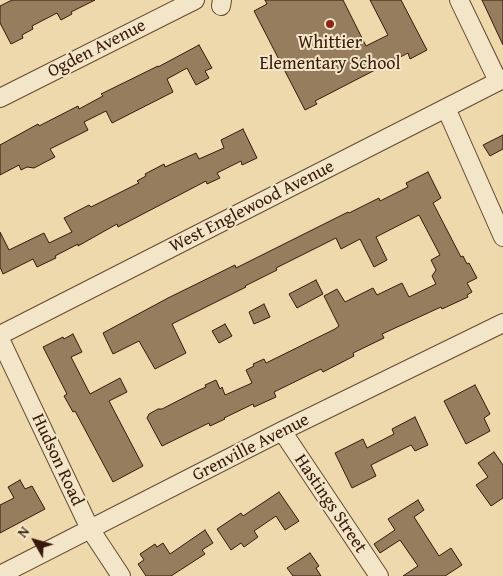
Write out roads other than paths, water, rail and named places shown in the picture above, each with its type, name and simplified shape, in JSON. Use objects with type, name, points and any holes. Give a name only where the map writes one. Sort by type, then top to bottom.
[{"type":"street","name":"Ogden Avenue","points":[[0,98],[195,0]]},
{"type":"street","points":[[459,0],[500,80]]},
{"type":"street","name":"West Englewood Avenue","points":[[0,335],[500,80]]},
{"type":"street","points":[[446,108],[503,237]]},
{"type":"street","name":"Grenville Avenue","points":[[0,575],[282,431],[503,323]]},
{"type":"street","name":"Hudson Road","points":[[0,339],[90,529],[121,576]]},
{"type":"street","name":"Hastings Street","points":[[282,431],[379,576]]},
{"type":"place","name":"Whittier Elementary School","points":[[330,24]]}]
